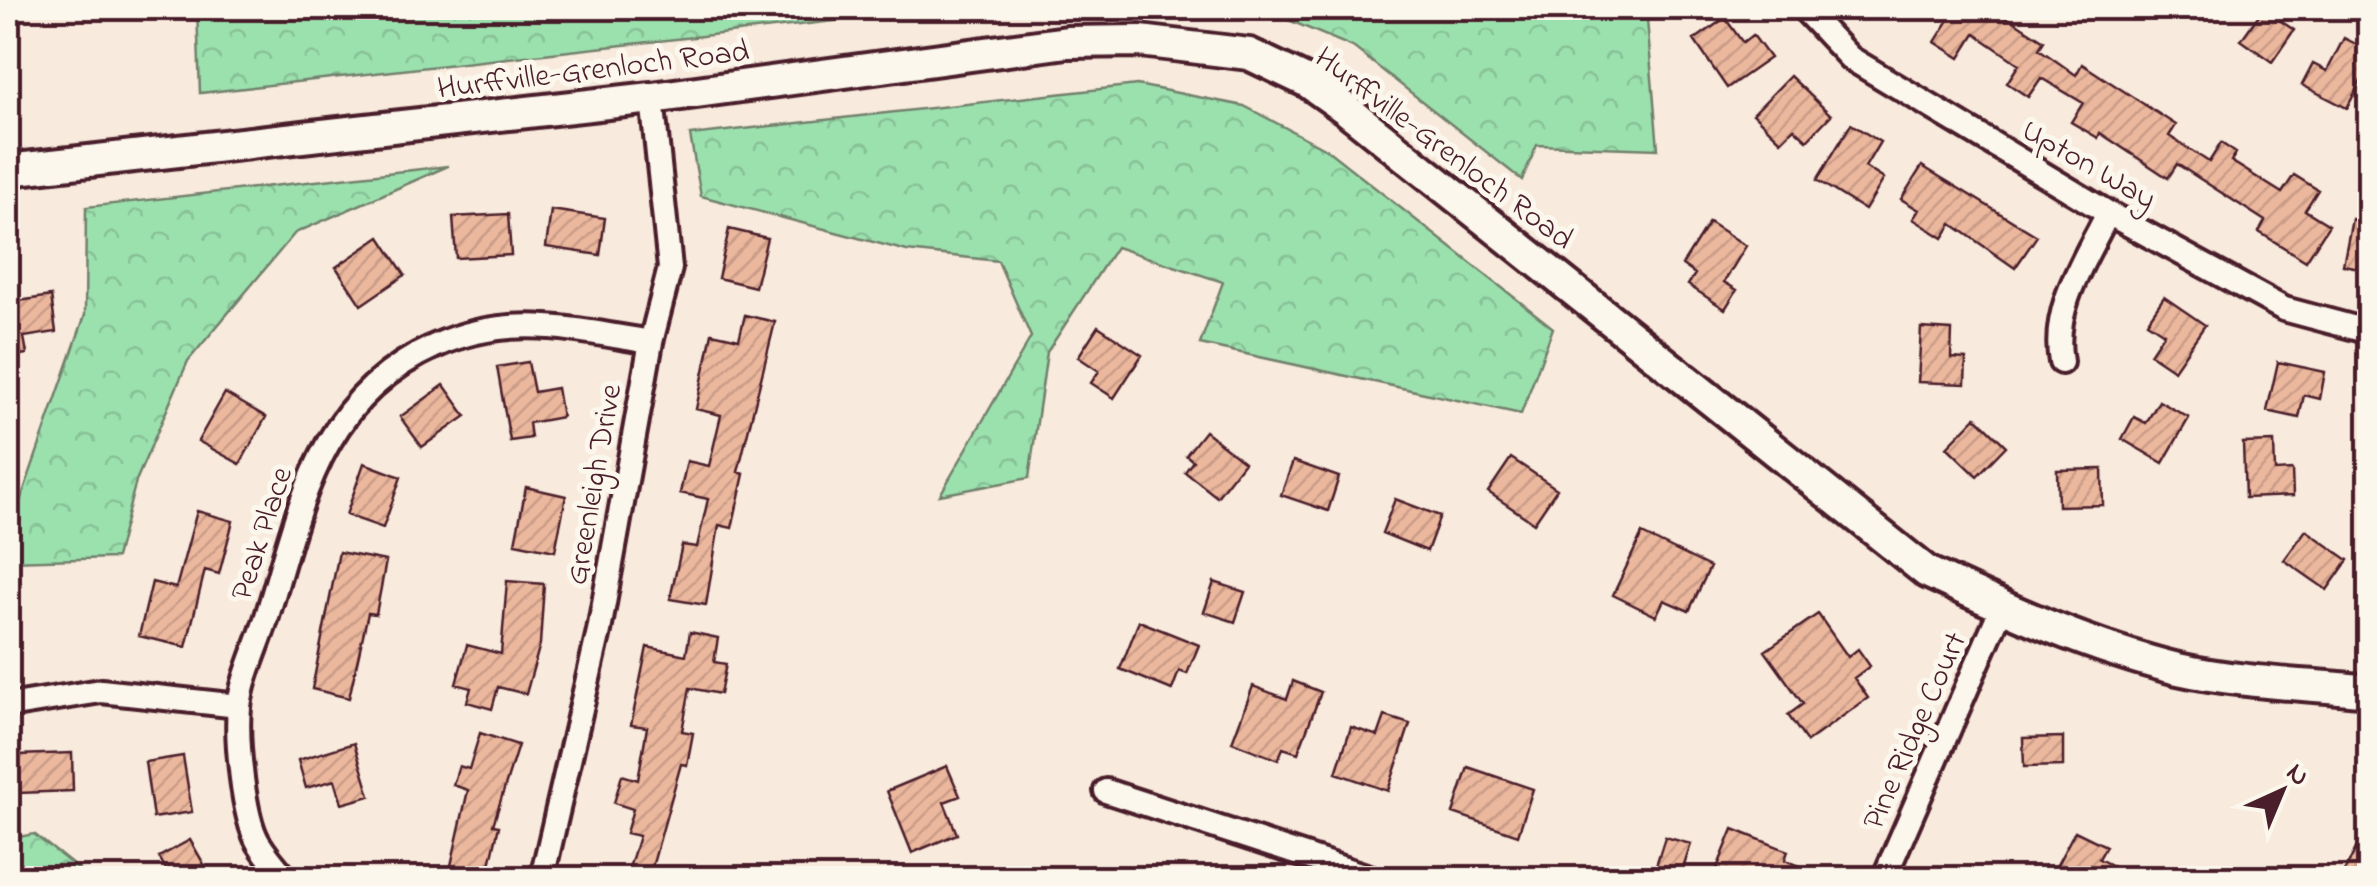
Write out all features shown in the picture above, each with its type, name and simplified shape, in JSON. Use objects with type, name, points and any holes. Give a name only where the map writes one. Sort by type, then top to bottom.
[{"type":"main road","name":"Hurffville-Grenloch Road","points":[[8,170],[652,98],[1067,42],[1140,41],[1250,54],[1308,82],[1346,110],[1928,572],[2002,607],[2132,656],[2182,670],[2370,691]]},
{"type":"street","name":"Upton Way","points":[[1803,8],[1850,58],[2108,213],[2284,310],[2370,332]]},
{"type":"street","name":"Greenleigh Drive","points":[[542,878],[599,631],[651,342],[670,268],[652,98]]},
{"type":"street","points":[[2061,362],[2057,342],[2067,296],[2108,213]]},
{"type":"street","name":"Peak Place","points":[[286,878],[256,839],[246,794],[239,706],[308,475],[348,412],[382,378],[434,346],[504,324],[651,342]]},
{"type":"street","name":"Pine Ridge Court","points":[[1884,878],[2002,607]]},
{"type":"street","points":[[8,706],[101,691],[239,706]]},
{"type":"street","points":[[1106,791],[1372,878]]},
{"type":"green space","points":[[197,8],[948,8],[200,93]]},
{"type":"green space","points":[[1260,8],[1646,8],[1658,149],[1537,145],[1522,180],[1353,47]]},
{"type":"green space","points":[[1137,85],[1244,106],[1326,149],[1553,328],[1521,414],[1200,344],[1223,282],[1116,247],[1047,352],[1029,478],[940,495],[1031,337],[998,261],[907,251],[701,196],[690,135]]},
{"type":"green space","points":[[448,166],[295,233],[188,361],[136,481],[116,558],[8,561],[8,536],[85,315],[86,207]]},
{"type":"green space","points":[[34,834],[89,878],[8,878],[8,839]]},
{"type":"building","points":[[1929,8],[1988,8],[2015,22],[2044,41],[2039,49],[2076,75],[2082,64],[2176,125],[2169,136],[2209,162],[2221,143],[2236,153],[2231,161],[2282,193],[2294,175],[2318,190],[2305,210],[2329,225],[2306,261],[2259,232],[2265,221],[2177,164],[2168,178],[2100,133],[2098,138],[2071,122],[2083,103],[2041,78],[2028,97],[2007,83],[2019,64],[1975,34],[1960,58],[1935,42],[1949,20]]},
{"type":"building","points":[[2263,9],[2294,30],[2272,62],[2241,40]]},
{"type":"building","points":[[1725,18],[1743,43],[1753,35],[1770,58],[1727,88],[1694,40]]},
{"type":"building","points":[[2344,38],[2370,51],[2370,63],[2347,108],[2302,85],[2313,64],[2327,71]]},
{"type":"building","points":[[1790,76],[1831,115],[1807,140],[1794,128],[1781,141],[1753,114]]},
{"type":"building","points":[[1851,124],[1880,142],[1865,167],[1884,179],[1865,210],[1817,180]]},
{"type":"building","points":[[1922,166],[2037,236],[2015,268],[1952,224],[1943,238],[1913,219],[1919,210],[1901,199]]},
{"type":"building","points":[[551,210],[605,218],[600,255],[546,247]]},
{"type":"building","points":[[508,214],[511,255],[456,258],[453,217]]},
{"type":"building","points":[[2352,219],[2370,223],[2370,270],[2343,265]]},
{"type":"building","points":[[1709,222],[1746,246],[1724,282],[1737,290],[1725,309],[1688,285],[1695,274],[1682,265]]},
{"type":"building","points":[[729,229],[767,238],[755,287],[718,278]]},
{"type":"building","points":[[380,237],[405,275],[361,305],[336,267]]},
{"type":"building","points":[[18,294],[19,301],[51,296],[56,332],[24,337],[27,354],[8,357],[8,295]]},
{"type":"building","points":[[2164,297],[2205,325],[2174,370],[2150,354],[2164,333],[2147,322]]},
{"type":"building","points":[[745,315],[775,322],[738,472],[744,474],[732,528],[719,525],[706,605],[670,599],[682,545],[697,547],[708,499],[680,493],[687,461],[709,466],[721,415],[696,409],[712,333],[739,339]]},
{"type":"building","points":[[1098,326],[1142,355],[1114,398],[1091,383],[1099,371],[1078,357]]},
{"type":"building","points":[[1921,328],[1952,330],[1951,358],[1966,359],[1965,384],[1918,382]]},
{"type":"building","points":[[528,362],[534,392],[557,388],[562,417],[529,423],[531,438],[510,441],[497,367]]},
{"type":"building","points":[[2278,362],[2325,372],[2320,399],[2304,395],[2299,418],[2267,411]]},
{"type":"building","points":[[444,385],[466,416],[422,447],[400,417]]},
{"type":"building","points":[[225,393],[266,417],[240,464],[198,441]]},
{"type":"building","points":[[2159,401],[2189,418],[2163,463],[2122,439],[2134,417],[2146,423]]},
{"type":"building","points":[[1976,417],[2006,446],[1977,476],[1947,447]]},
{"type":"building","points":[[1205,431],[1244,462],[1217,497],[1185,472],[1193,461],[1186,455]]},
{"type":"building","points":[[2274,442],[2275,471],[2292,470],[2293,496],[2245,498],[2243,443]]},
{"type":"building","points":[[1511,458],[1557,489],[1534,523],[1488,492]]},
{"type":"building","points":[[1293,461],[1339,477],[1328,511],[1281,495]]},
{"type":"building","points":[[364,463],[401,477],[383,528],[346,515]]},
{"type":"building","points":[[2102,469],[2103,505],[2058,506],[2057,470]]},
{"type":"building","points":[[526,487],[566,496],[555,551],[515,543]]},
{"type":"building","points":[[1395,499],[1440,516],[1427,551],[1382,533]]},
{"type":"building","points":[[197,511],[233,521],[219,574],[205,570],[186,647],[139,636],[152,582],[176,588]]},
{"type":"building","points":[[2306,530],[2348,560],[2327,590],[2284,560]]},
{"type":"building","points":[[1642,534],[1710,567],[1689,611],[1664,600],[1656,616],[1613,595]]},
{"type":"building","points":[[339,552],[386,561],[376,614],[368,613],[349,698],[312,689]]},
{"type":"building","points":[[507,581],[544,584],[540,644],[526,694],[498,687],[492,709],[467,702],[471,688],[456,684],[467,645],[501,654]]},
{"type":"building","points":[[1214,582],[1245,592],[1235,622],[1204,612]]},
{"type":"building","points":[[1818,614],[1848,657],[1858,649],[1870,666],[1854,678],[1868,698],[1807,742],[1788,715],[1803,704],[1765,651]]},
{"type":"building","points":[[1139,621],[1199,645],[1187,674],[1179,671],[1172,690],[1120,669]]},
{"type":"building","points":[[690,632],[718,638],[714,662],[726,664],[720,694],[690,688],[682,731],[693,733],[687,765],[681,764],[649,878],[626,878],[639,836],[626,833],[633,809],[614,803],[622,775],[638,780],[647,727],[631,725],[647,647],[686,655]]},
{"type":"building","points":[[1293,681],[1321,692],[1298,753],[1283,748],[1278,760],[1232,742],[1253,686],[1287,699]]},
{"type":"building","points":[[1385,716],[1410,724],[1388,791],[1336,773],[1351,727],[1378,736]]},
{"type":"building","points":[[480,733],[518,745],[493,825],[499,826],[487,878],[450,870],[468,790],[453,785],[459,766],[469,769]]},
{"type":"building","points":[[2063,737],[2063,766],[2024,767],[2023,738]]},
{"type":"building","points":[[354,743],[370,796],[342,804],[335,780],[306,788],[298,760]]},
{"type":"building","points":[[72,753],[73,791],[18,793],[17,755]]},
{"type":"building","points":[[183,756],[192,812],[153,818],[145,762]]},
{"type":"building","points":[[947,766],[960,796],[944,802],[957,834],[912,853],[887,791]]},
{"type":"building","points":[[1468,767],[1533,789],[1518,835],[1453,813]]},
{"type":"building","points":[[2370,821],[2370,878],[2341,878]]},
{"type":"building","points":[[1733,829],[1788,851],[1785,860],[1829,878],[1713,878]]},
{"type":"building","points":[[2075,831],[2106,846],[2099,859],[2137,878],[2050,878]]},
{"type":"building","points":[[1665,837],[1691,844],[1680,878],[1652,878]]},
{"type":"building","points":[[190,840],[212,878],[171,878],[159,857]]}]
